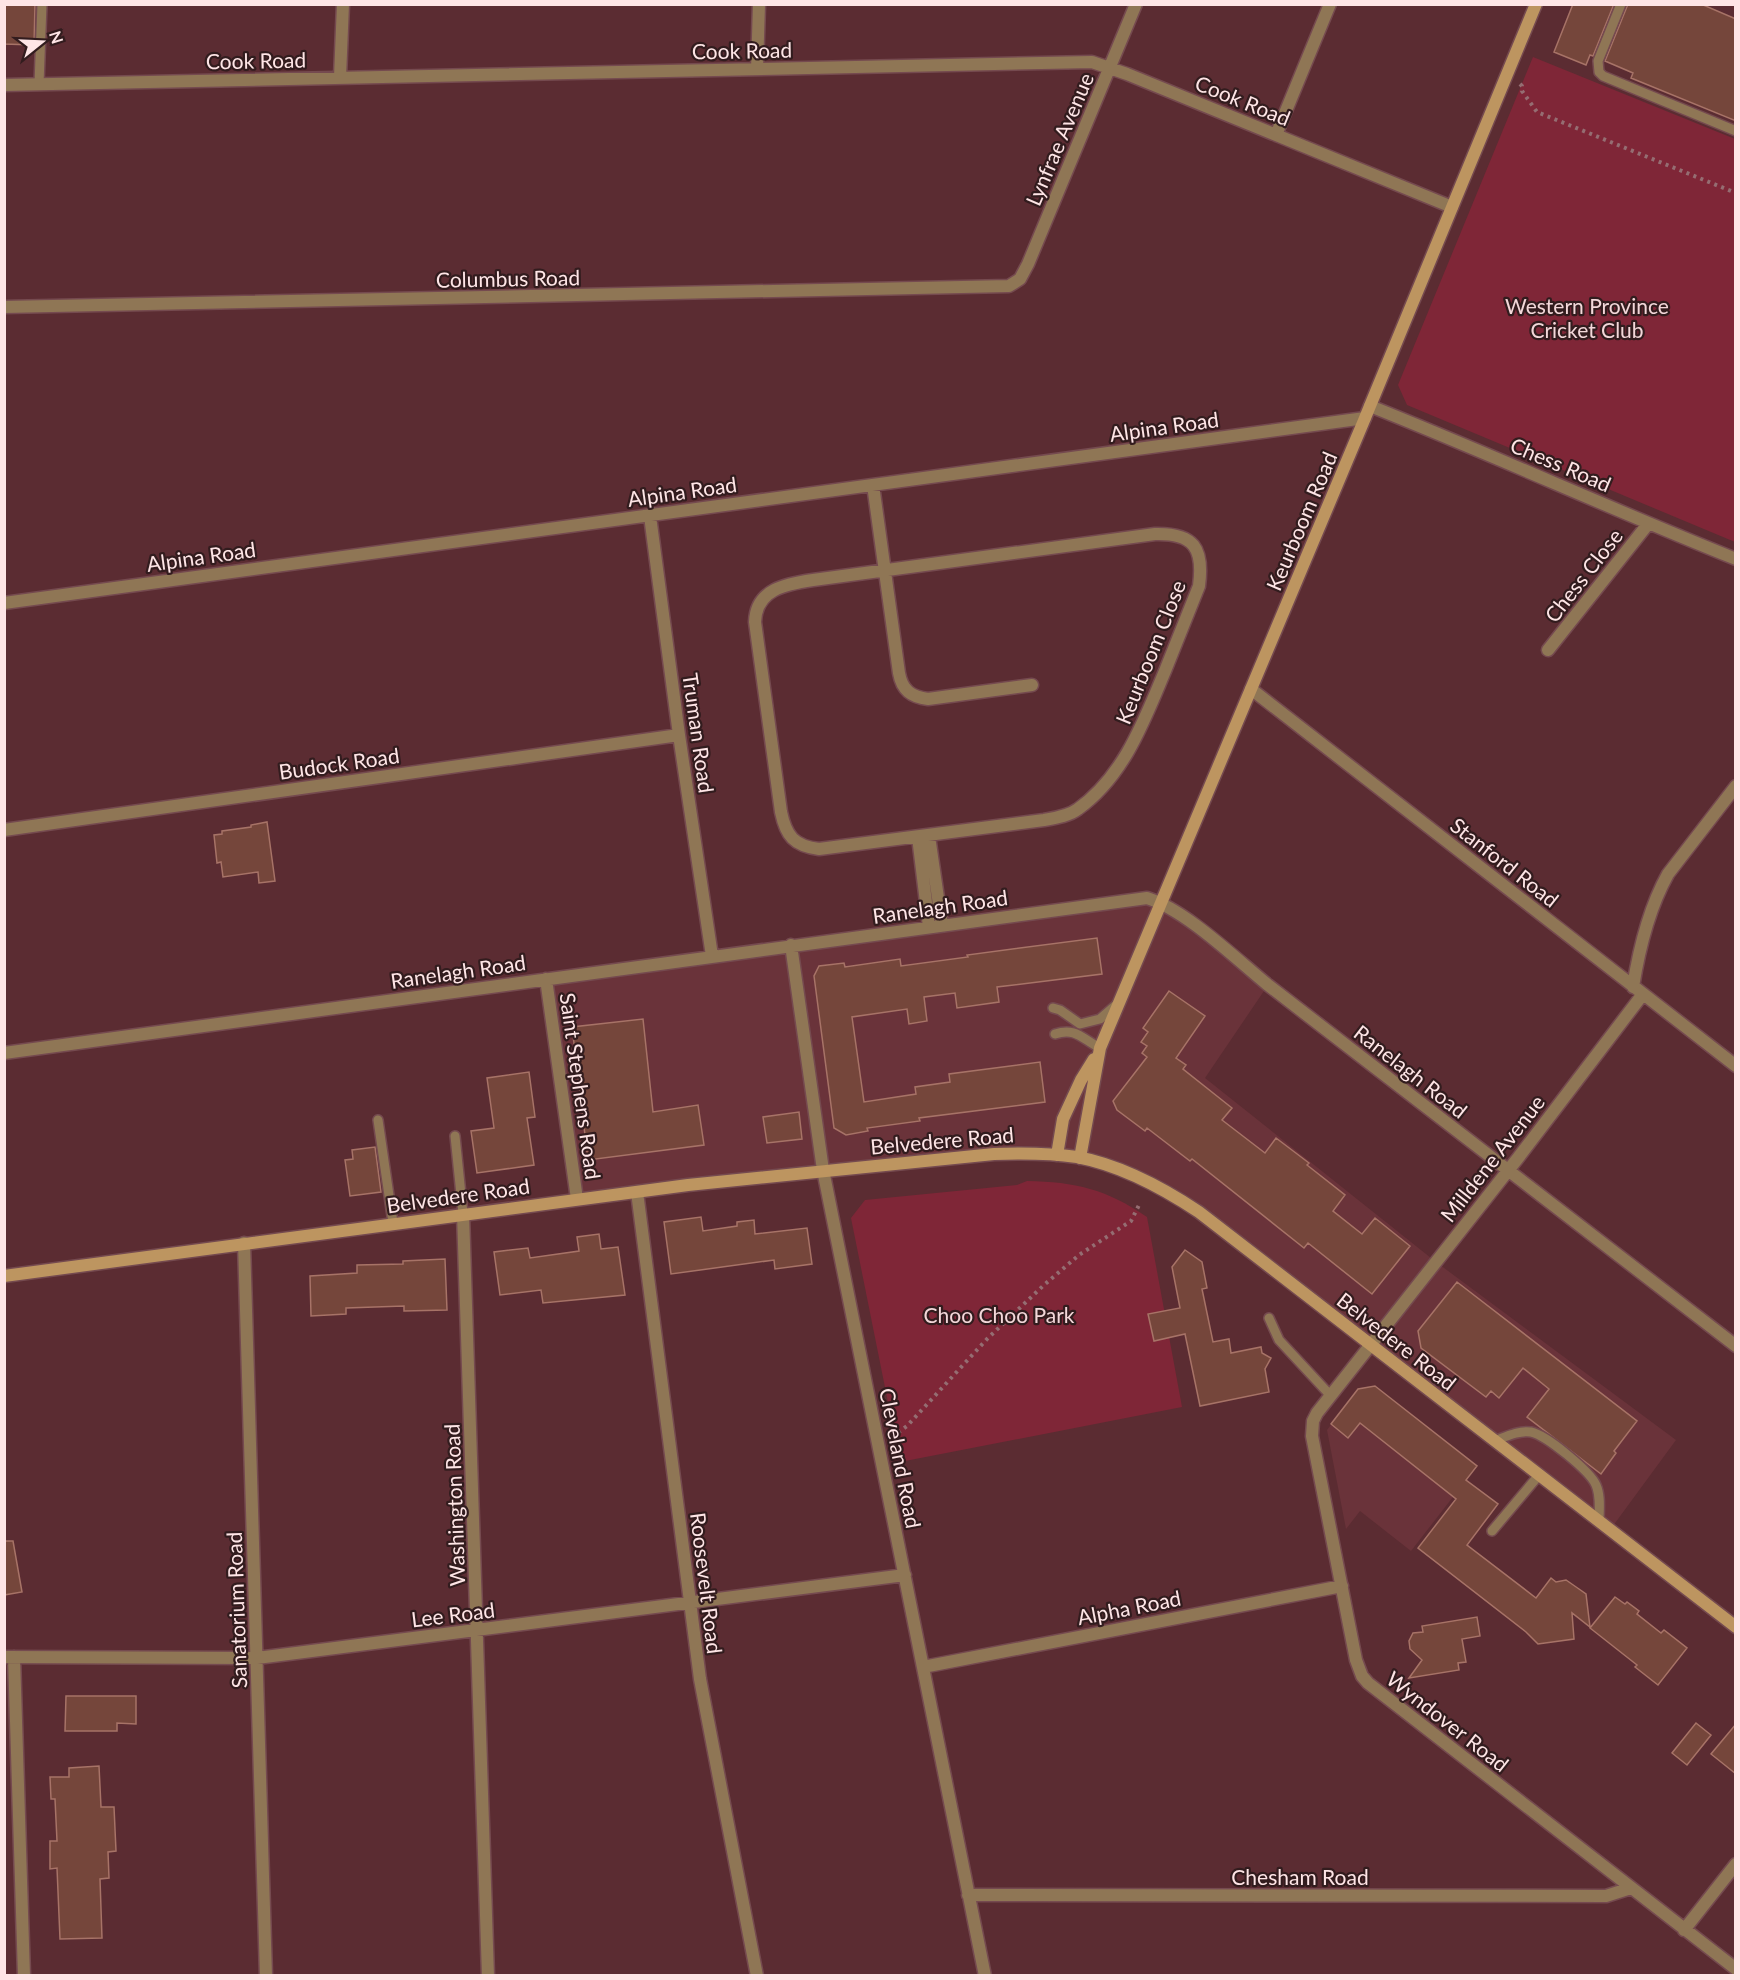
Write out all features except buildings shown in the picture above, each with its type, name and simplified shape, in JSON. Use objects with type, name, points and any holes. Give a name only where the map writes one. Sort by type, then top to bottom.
[{"type":"main road","name":"Keurboom Road","points":[[1057,1155],[1063,1119],[1081,1080],[1100,1049],[1121,1000],[1368,412],[1536,4]]},
{"type":"main road","name":"Keurboom Road","points":[[1080,1158],[1100,1049]]},
{"type":"main road","name":"Belvedere Road","points":[[4,1275],[577,1199],[823,1170],[994,1154],[1034,1153],[1080,1158],[1137,1178],[1183,1202],[1736,1627]]},
{"type":"street","points":[[340,77],[343,4]]},
{"type":"street","points":[[757,69],[759,4]]},
{"type":"street","name":"Lynfrae Avenue","points":[[1013,285],[1020,279],[1028,264],[1136,4]]},
{"type":"street","points":[[1276,135],[1330,4]]},
{"type":"street","name":"Cook Road","points":[[4,85],[1087,62],[1110,67],[1452,207]]},
{"type":"street","name":"Columbus Road","points":[[4,307],[983,288],[1013,285]]},
{"type":"street","name":"Alpina Road","points":[[4,603],[873,485],[1368,412]]},
{"type":"street","name":"Chess Road","points":[[1368,412],[1601,501],[1648,524],[1736,559]]},
{"type":"street","points":[[873,485],[899,673],[903,687],[918,698],[928,699],[1032,685]]},
{"type":"street","name":"Truman Road","points":[[650,516],[679,735],[712,956]]},
{"type":"street","name":"Chess Close","points":[[1548,650],[1648,524]]},
{"type":"street","name":"Keurboom Close","points":[[1173,534],[1183,536],[1192,542],[1197,551],[1200,566],[1199,586],[1144,722],[1132,746],[1101,788],[1077,811],[1065,816],[923,836],[819,849],[805,847],[787,832],[781,812],[755,622],[755,611],[759,604],[773,591],[783,586],[813,580],[1143,536],[1173,534]]},
{"type":"street","name":"Stanford Road","points":[[1251,689],[1736,1066]]},
{"type":"street","name":"Budock Road","points":[[4,830],[679,735]]},
{"type":"street","name":"Milldene Avenue","points":[[1371,1346],[1509,1170],[1638,990],[1636,967],[1652,908],[1660,888],[1668,874],[1736,786]]},
{"type":"street","points":[[923,836],[942,925]]},
{"type":"street","points":[[923,836],[928,927]]},
{"type":"street","name":"Ranelagh Road","points":[[4,1053],[1147,898],[1161,904],[1197,928],[1736,1346]]},
{"type":"street","name":"Cleveland Road","points":[[791,945],[823,1170],[985,1976]]},
{"type":"street","name":"Saint Stephens Road","points":[[546,979],[577,1199]]},
{"type":"street","name":"Roosevelt Road","points":[[637,1192],[700,1679],[758,1976]]},
{"type":"street","name":"Washington Road","points":[[464,1214],[488,1976]]},
{"type":"street","name":"Sanatorium Road","points":[[244,1243],[266,1976]]},
{"type":"street","name":"Wyndover Road","points":[[1371,1346],[1313,1421],[1312,1436],[1358,1667],[1368,1683],[1736,1969]]},
{"type":"street","name":"Lee Road","points":[[9,1657],[257,1658],[904,1575]]},
{"type":"street","name":"Alpha Road","points":[[923,1667],[1342,1586]]},
{"type":"street","points":[[9,1657],[24,1976]]},
{"type":"street","points":[[1684,1930],[1736,1864]]},
{"type":"street","name":"Chesham Road","points":[[968,1895],[1601,1896],[1631,1888]]},
{"type":"lane","points":[[39,84],[42,4]]},
{"type":"lane","points":[[1621,4],[1599,58],[1598,69],[1604,76],[1736,131]]},
{"type":"lane","points":[[1053,1008],[1060,1010],[1080,1024],[1100,1018],[1121,1000]]},
{"type":"lane","points":[[1055,1034],[1071,1031],[1100,1049]]},
{"type":"lane","points":[[378,1120],[393,1223]]},
{"type":"lane","points":[[455,1136],[464,1214]]},
{"type":"lane","points":[[1269,1318],[1279,1340],[1331,1396]]},
{"type":"lane","points":[[1494,1441],[1528,1432],[1542,1437],[1559,1450],[1586,1471],[1595,1482],[1599,1502],[1599,1522]]},
{"type":"lane","points":[[1492,1531],[1539,1475]]},
{"type":"path","points":[[1519,84],[1537,112],[1736,193]]},
{"type":"path","points":[[892,1437],[907,1426],[987,1339],[1044,1285],[1079,1255],[1131,1221],[1140,1203]]},
{"type":"shaded area","points":[[1154,900],[1268,985],[1205,1078],[1436,1262],[1676,1440],[1610,1530],[1199,1212],[1122,1171],[1034,1153],[577,1199],[546,979]]},
{"type":"shaded area","points":[[1375,1386],[1477,1466],[1411,1551],[1360,1511],[1346,1529],[1327,1430],[1358,1389]]},
{"type":"green space","name":"Western Province Cricket Club","points":[[1533,57],[1735,139],[1735,542],[1407,405],[1398,385]]},
{"type":"green space","name":"Choo Choo Park","points":[[1027,1181],[1061,1183],[1090,1189],[1118,1200],[1147,1217],[1182,1407],[900,1462],[851,1218],[865,1200],[1017,1185]]}]
